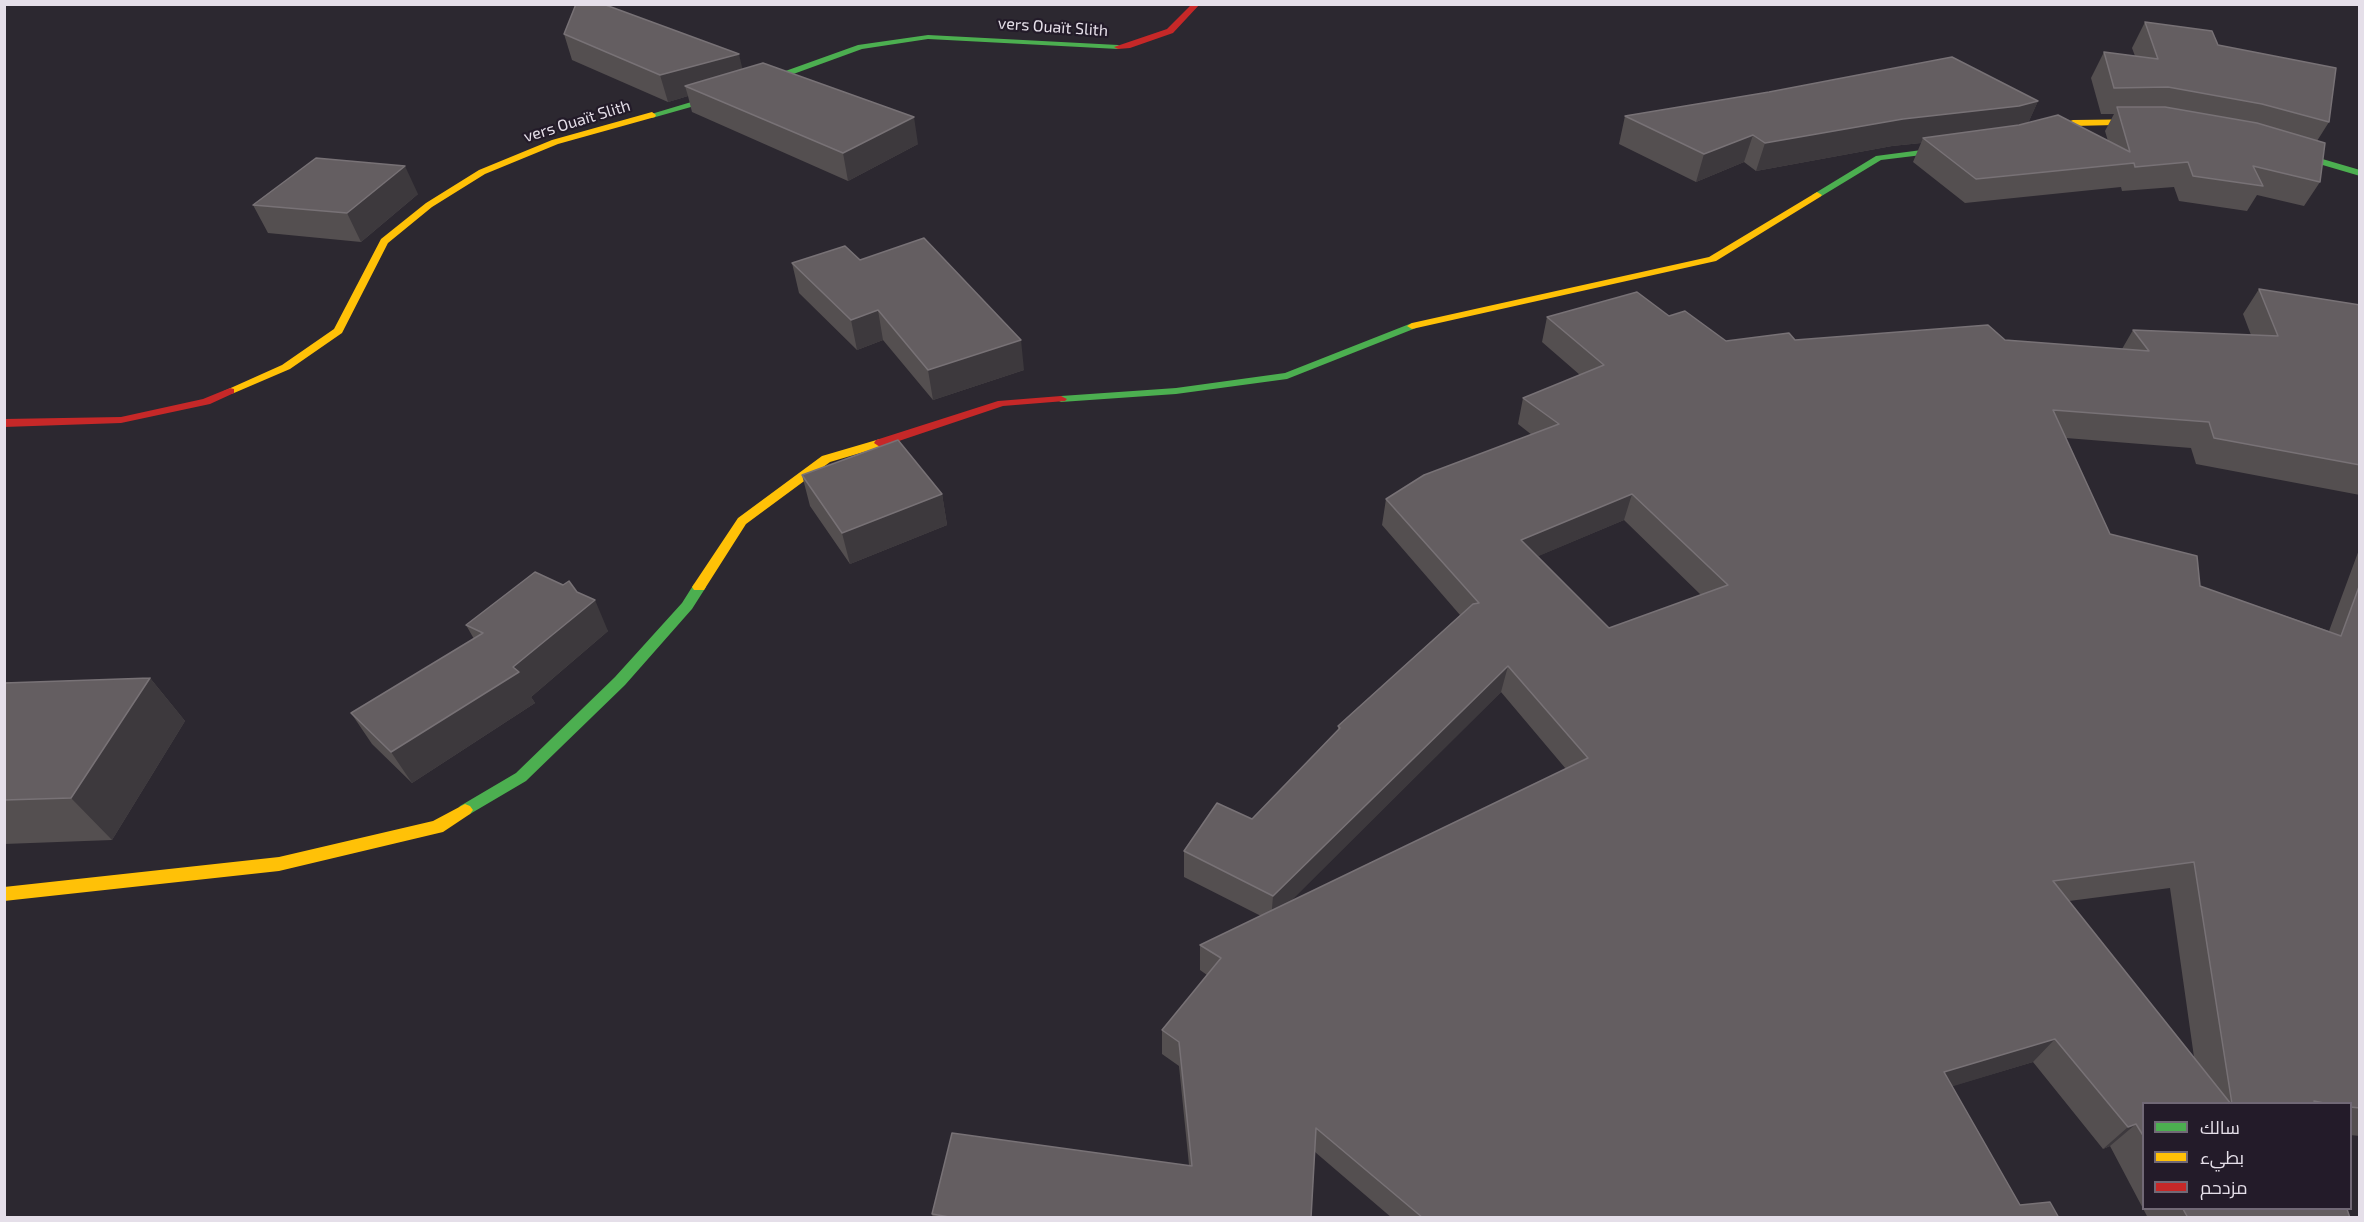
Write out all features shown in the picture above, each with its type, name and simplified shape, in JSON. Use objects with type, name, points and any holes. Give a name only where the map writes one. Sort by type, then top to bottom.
[{"type":"street","name":"vers Ouaït Slith","points":[[4,423],[121,420],[206,402],[286,367],[338,331],[384,241],[429,205],[482,172],[555,142],[731,93],[861,47],[928,37],[1106,48],[1130,45],[1170,31],[1197,4]]},
{"type":"street","points":[[2019,138],[2073,123],[2164,124]]},
{"type":"street","points":[[4,894],[279,864],[437,827],[521,777],[620,681],[687,606],[742,521],[826,459],[930,428],[1002,403],[1176,390],[1287,376],[1402,328],[1712,259],[1879,158],[1973,146]]},
{"type":"street","points":[[2269,146],[2360,173]]},
{"type":"building","points":[[576,4],[603,4],[739,54],[660,75],[564,34]]},
{"type":"building","points":[[2145,22],[2212,31],[2218,45],[2336,68],[2329,122],[2262,104],[2168,87],[2114,88],[2104,52],[2158,59]]},
{"type":"building","points":[[1952,57],[2038,101],[2019,106],[1903,119],[1765,143],[1753,135],[1704,154],[1625,116],[1769,92]]},
{"type":"building","points":[[763,63],[914,117],[843,153],[685,86]]},
{"type":"building","points":[[2117,107],[2165,107],[2257,123],[2325,143],[2320,182],[2253,166],[2263,186],[2193,176],[2188,162],[2135,167],[2134,163],[1976,179],[1923,138],[2019,125],[2058,115],[2130,152]]},
{"type":"building","points":[[316,158],[405,166],[347,213],[253,205]]},
{"type":"building","points":[[924,238],[1021,340],[928,370],[878,310],[851,320],[792,263],[845,246],[860,260]]},
{"type":"building","points":[[2259,289],[2360,305],[2360,465],[2214,438],[2209,422],[2053,410],[2110,534],[2197,556],[2200,586],[2341,636],[2360,584],[2360,1108],[2352,1107],[2352,1102],[2232,1102],[2194,862],[2053,881],[2229,1102],[2142,1102],[2142,1134],[2136,1124],[2128,1127],[2055,1039],[1944,1072],[2020,1205],[2050,1202],[2059,1218],[1423,1218],[1316,1128],[1311,1218],[955,1218],[932,1214],[952,1133],[1192,1166],[1179,1042],[1162,1030],[1221,958],[1200,945],[1588,758],[1508,666],[1273,896],[1184,851],[1217,803],[1252,819],[1340,728],[1338,726],[1473,604],[1479,603],[1386,499],[1424,475],[1559,424],[1523,398],[1604,365],[1547,317],[1637,292],[1669,316],[1685,311],[1726,341],[1789,333],[1795,340],[1988,325],[2005,340],[2149,351],[2133,330],[2278,336]],"holes":[[[1632,494],[1728,585],[1609,628],[1521,540]]]},
{"type":"building","points":[[898,440],[942,494],[842,533],[802,475]]},
{"type":"building","points":[[535,572],[563,585],[569,581],[577,592],[595,600],[513,667],[519,672],[391,752],[351,713],[483,633],[466,625]]},
{"type":"building","points":[[150,678],[71,798],[4,800],[4,683]]},
{"type":"building","points":[[2184,1210],[2347,1210],[2350,1218],[2188,1218]]},
{"type":"traffic: fast","points":[[652,115],[741,90],[861,47],[928,37],[1118,47]]},
{"type":"traffic: fast","points":[[1817,195],[1879,158],[1960,148]]},
{"type":"traffic: fast","points":[[2278,149],[2360,173]]},
{"type":"traffic: fast","points":[[1061,399],[1176,391],[1287,376],[1412,326]]},
{"type":"traffic: fast","points":[[465,810],[521,777],[620,681],[687,606],[699,587]]},
{"type":"traffic: slow","points":[[230,391],[286,367],[338,331],[384,241],[429,205],[482,172],[555,142],[652,115]]},
{"type":"traffic: slow","points":[[2031,135],[2073,123],[2155,122]]},
{"type":"traffic: slow","points":[[1412,326],[1712,259],[1817,195]]},
{"type":"traffic: slow","points":[[699,587],[742,521],[826,459],[880,443]]},
{"type":"traffic: slow","points":[[4,894],[279,864],[437,827],[465,810]]},
{"type":"traffic: jam","points":[[1118,47],[1130,46],[1170,31],[1197,4]]},
{"type":"traffic: jam","points":[[4,423],[121,420],[206,402],[230,391]]},
{"type":"traffic: jam","points":[[880,443],[1002,403],[1061,399]]}]
